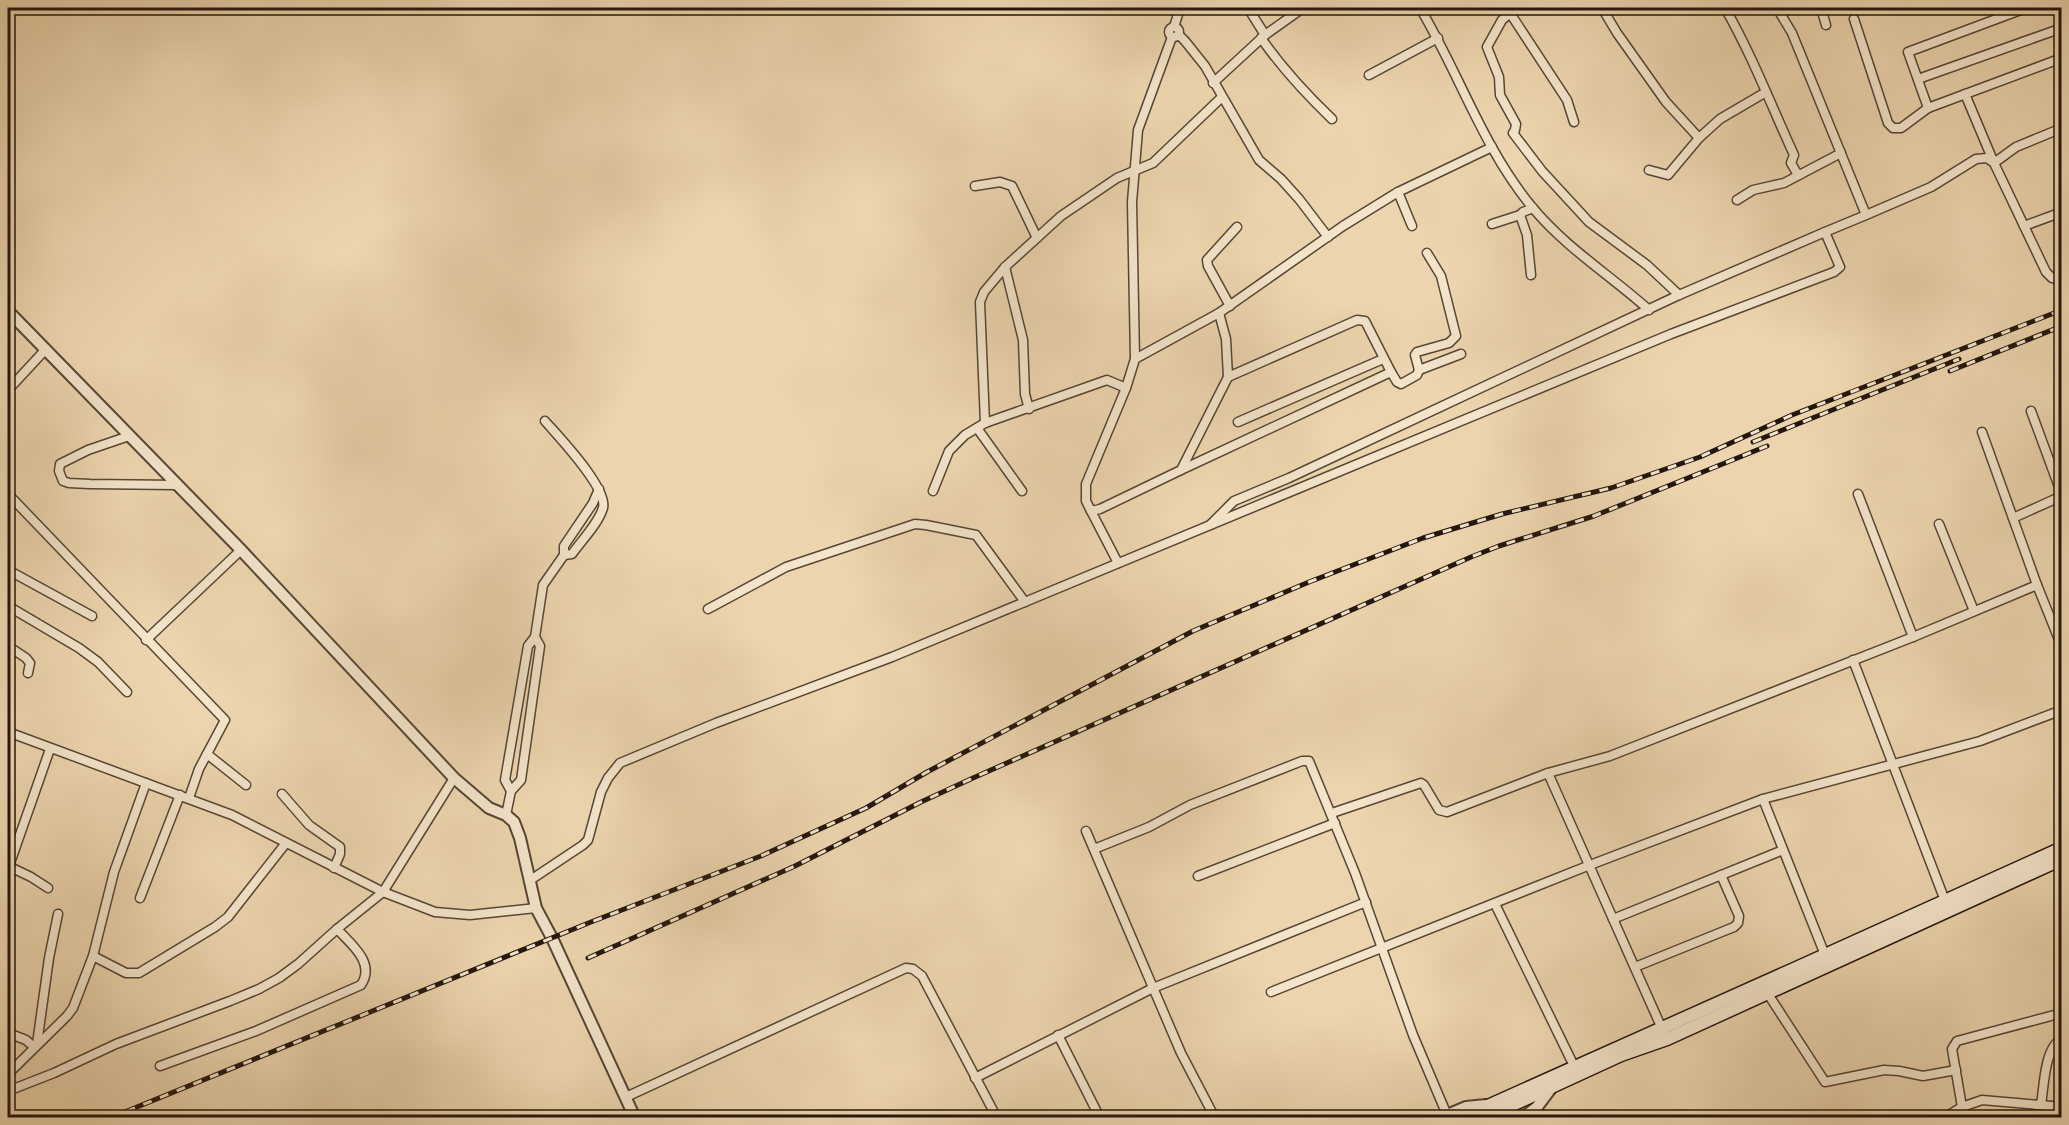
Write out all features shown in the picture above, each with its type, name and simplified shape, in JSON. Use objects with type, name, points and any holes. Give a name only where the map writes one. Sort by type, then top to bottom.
[{"type":"main road","points":[[1461,1118],[1574,1066],[1768,994],[2061,848]]},
{"type":"main road","points":[[1484,1118],[1621,1055],[1825,955],[2061,859]]},
{"type":"street","points":[[1118,563],[1086,501],[1086,484],[1126,388],[1135,359],[1132,202],[1138,130],[1175,33],[1180,8]]},
{"type":"street","points":[[1248,8],[1279,63],[1305,94],[1332,119]]},
{"type":"street","points":[[1213,83],[1263,37],[1303,8]]},
{"type":"street","points":[[1420,8],[1438,38],[1482,131],[1516,187],[1572,248],[1649,310]]},
{"type":"street","points":[[1518,8],[1508,10],[1487,47],[1499,77],[1500,95],[1516,124],[1513,133],[1542,171],[1589,222],[1647,265],[1679,295]]},
{"type":"street","points":[[1602,8],[1666,102],[1699,138]]},
{"type":"street","points":[[1725,8],[1752,56],[1794,155],[1791,163],[1798,175]]},
{"type":"street","points":[[1777,8],[1792,33],[1866,215]]},
{"type":"street","points":[[1821,8],[1826,25]]},
{"type":"street","points":[[1928,108],[1908,52],[2026,8]]},
{"type":"street","points":[[1508,10],[1567,100],[1574,122]]},
{"type":"street","points":[[1854,19],[1888,123],[1897,130],[1928,108],[2061,58]]},
{"type":"street","points":[[1918,79],[2061,28]]},
{"type":"street","points":[[1175,33],[1195,52],[1259,160],[1281,179],[1328,237]]},
{"type":"street","points":[[1369,75],[1438,38]]},
{"type":"street","points":[[1649,170],[1668,175],[1699,138],[1720,118],[1766,92]]},
{"type":"street","points":[[1965,94],[1994,163],[2046,272],[2052,278],[2061,281]]},
{"type":"street","points":[[1022,491],[981,425],[980,302],[984,292],[1005,267],[1088,196],[1117,178],[1153,163],[1222,97]]},
{"type":"street","points":[[1994,163],[2016,147],[2061,128]]},
{"type":"street","points":[[1135,359],[1220,313],[1328,237],[1398,192],[1492,147]]},
{"type":"street","points":[[1737,200],[1753,189],[1784,183],[1841,153]]},
{"type":"street","points":[[1209,525],[1234,501],[1289,478],[1679,295],[1931,187],[1976,159],[1987,158],[1994,163]]},
{"type":"street","points":[[975,186],[1000,182],[1012,186],[1037,238]]},
{"type":"street","points":[[1398,192],[1412,226]]},
{"type":"street","points":[[1492,224],[1533,208]]},
{"type":"street","points":[[2024,226],[2061,212]]},
{"type":"street","points":[[1520,215],[1527,235],[1532,275]]},
{"type":"street","points":[[1230,306],[1207,260],[1238,227]]},
{"type":"street","points":[[529,881],[584,845],[588,840],[601,792],[620,762],[716,723],[892,657],[1671,334],[1834,272],[1840,267],[1825,232]]},
{"type":"street","points":[[1228,377],[1357,320],[1365,321],[1397,382],[1401,384],[1417,375],[1419,369],[1415,355],[1417,352],[1449,343],[1456,336],[1441,276],[1427,253]]},
{"type":"street","points":[[1005,267],[1023,340],[1025,394],[1029,409]]},
{"type":"street","points":[[8,311],[241,550],[454,778],[489,808],[506,815],[513,822],[520,838],[536,908],[635,1118]]},
{"type":"street","points":[[1181,470],[1228,377],[1226,339],[1220,313]]},
{"type":"street","points":[[8,390],[46,349]]},
{"type":"street","points":[[1419,369],[1461,354]]},
{"type":"street","points":[[1238,422],[1383,359]]},
{"type":"street","points":[[1091,511],[1100,509],[1391,372]]},
{"type":"street","points":[[933,491],[949,451],[965,435],[981,425],[1107,380],[1126,388]]},
{"type":"street","points":[[2013,518],[2061,496],[2031,411]]},
{"type":"street","points":[[511,791],[505,780],[528,646],[535,638],[543,585],[564,555],[564,546],[599,489],[545,421]]},
{"type":"street","points":[[1982,432],[2061,647]]},
{"type":"street","points":[[129,436],[87,450],[60,464],[59,471],[63,481],[90,484],[176,485]]},
{"type":"street","points":[[8,494],[225,720],[185,796],[140,898]]},
{"type":"street","points":[[1858,494],[1913,637]]},
{"type":"street","points":[[708,609],[786,567],[920,524],[976,535],[1024,602]]},
{"type":"street","points":[[1939,524],[1974,611]]},
{"type":"street","points":[[146,640],[241,550]]},
{"type":"street","points":[[8,570],[92,616]]},
{"type":"street","points":[[1332,813],[1415,783],[1424,784],[1439,810],[1447,812],[1548,773],[1610,756],[1913,637],[2037,585]]},
{"type":"street","points":[[8,606],[79,648],[98,662],[127,692]]},
{"type":"street","points":[[506,815],[511,791],[521,780],[540,646],[535,638]]},
{"type":"street","points":[[8,646],[30,663],[28,673]]},
{"type":"street","points":[[1853,660],[1947,906]]},
{"type":"street","points":[[1271,992],[1763,799],[1980,741],[2061,710]]},
{"type":"street","points":[[8,732],[232,814],[383,892],[435,912],[470,915],[536,908]]},
{"type":"street","points":[[48,888],[8,866],[50,749]]},
{"type":"street","points":[[207,754],[246,785]]},
{"type":"street","points":[[1094,849],[1149,827],[1190,805],[1306,760],[1311,764],[1332,813],[1444,1116],[1466,1107],[1490,1104]]},
{"type":"street","points":[[1548,773],[1664,1034]]},
{"type":"street","points":[[8,1091],[54,1073],[116,1044],[259,989],[298,964],[383,892],[454,778]]},
{"type":"street","points":[[8,1074],[73,1008],[93,956],[114,872],[146,783]]},
{"type":"street","points":[[282,794],[309,825],[340,847],[340,854],[334,868]]},
{"type":"street","points":[[1763,799],[1825,955]]},
{"type":"street","points":[[1198,876],[1335,823]]},
{"type":"street","points":[[1086,831],[1181,1053],[1215,1118]]},
{"type":"street","points":[[93,956],[117,970],[132,974],[139,973],[228,917],[286,843]]},
{"type":"street","points":[[1613,919],[1783,850]]},
{"type":"street","points":[[1635,967],[1734,927],[1738,923],[1739,916],[1721,875]]},
{"type":"street","points":[[975,1078],[1153,988],[1366,902]]},
{"type":"street","points":[[1495,904],[1574,1066]]},
{"type":"street","points":[[35,1046],[58,914]]},
{"type":"street","points":[[160,1066],[256,1031],[361,985],[365,979],[366,966],[361,956],[337,929]]},
{"type":"street","points":[[626,1097],[906,968],[913,969],[922,976],[997,1118]]},
{"type":"street","points":[[1768,994],[1826,1082],[1884,1070],[1923,1076],[1956,1070]]},
{"type":"street","points":[[1958,1118],[1962,1107],[1952,1049],[1957,1041],[2061,1013]]},
{"type":"street","points":[[8,1033],[35,1046]]},
{"type":"street","points":[[1058,1035],[1100,1118]]},
{"type":"street","points":[[2047,1118],[2049,1053],[2053,1045],[2061,1039]]},
{"type":"street","points":[[1523,1118],[1537,1107],[1552,1086]]},
{"type":"street","points":[[1944,1118],[1962,1107],[1982,1100],[2061,1107]]},
{"type":"railway","points":[[110,1118],[591,922],[761,856],[866,808],[927,772],[1193,631],[1309,582],[1423,538],[1502,514],[1611,488],[1700,457],[1792,415],[2062,310]]},
{"type":"railway","points":[[1950,371],[2062,326]]},
{"type":"railway","points":[[1753,442],[1959,359]]},
{"type":"railway","points":[[588,958],[795,866],[973,778],[1471,557],[1594,516],[1767,446]]}]
